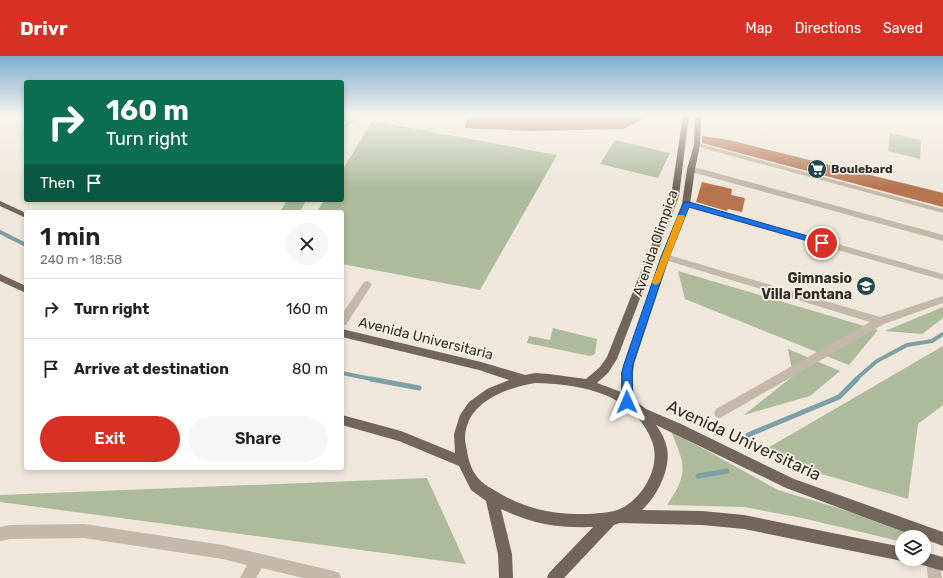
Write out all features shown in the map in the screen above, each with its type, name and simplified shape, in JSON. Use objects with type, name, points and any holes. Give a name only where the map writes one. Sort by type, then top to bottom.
[{"type":"main road","name":"Avenida Olimpica","points":[[587,384],[604,370],[612,358],[675,196],[683,139]]},
{"type":"main road","name":"Avenida Olimpica","points":[[627,402],[628,364],[665,257],[686,204],[697,139]]},
{"type":"main road","points":[[0,203],[24,215]]},
{"type":"main road","points":[[0,277],[24,289]]},
{"type":"main road","name":"Avenida Universitaria","points":[[344,333],[480,366],[526,380]]},
{"type":"main road","points":[[554,578],[615,518],[641,502],[650,492],[660,468],[662,454],[659,442],[642,413],[608,391],[587,384],[550,378],[526,380],[515,382],[499,388],[478,400],[464,416],[459,437],[463,462],[477,487],[506,505],[536,517],[567,522],[615,518],[702,518],[744,522],[895,553]]},
{"type":"main road","name":"Avenida Universitaria","points":[[642,413],[677,428],[791,484],[943,538]]},
{"type":"main road","points":[[344,421],[402,436],[463,462]]},
{"type":"main road","points":[[491,495],[505,554],[506,578]]},
{"type":"street","points":[[697,144],[943,211]]},
{"type":"street","points":[[691,169],[943,238]]},
{"type":"street","points":[[686,204],[943,277]]},
{"type":"street","points":[[665,257],[880,321]]},
{"type":"street","points":[[344,319],[367,284]]},
{"type":"street","points":[[720,413],[880,321],[943,299]]},
{"type":"street","points":[[0,534],[10,532],[84,531],[223,552],[334,578]]},
{"type":"street","points":[[247,578],[259,560]]},
{"type":"street","points":[[933,561],[935,578]]},
{"type":"green space","points":[[361,139],[472,139],[557,155],[480,290],[344,264],[344,210],[318,210],[323,202],[344,202],[344,168]]},
{"type":"green space","points":[[889,139],[921,140],[920,159],[888,151]]},
{"type":"green space","points":[[615,140],[670,153],[658,178],[600,164]]},
{"type":"green space","points":[[286,202],[305,202],[301,210],[281,210]]},
{"type":"green space","points":[[678,271],[878,330],[849,365],[685,299]]},
{"type":"green space","points":[[943,307],[943,318],[922,334],[885,331]]},
{"type":"green space","points":[[553,328],[597,339],[595,354],[590,356],[527,343],[529,336],[550,340]]},
{"type":"green space","points":[[943,346],[943,405],[918,424],[908,499],[811,471],[766,449]]},
{"type":"green space","points":[[788,349],[840,371],[810,396],[744,415],[793,376]]},
{"type":"green space","points":[[671,431],[778,490],[895,525],[902,530],[895,530],[895,540],[802,518],[744,507],[667,505],[679,485],[682,476],[682,461]]},
{"type":"green space","points":[[427,478],[466,564],[0,502],[0,495]]},
{"type":"building","name":"Boulebard","points":[[702,139],[729,140],[943,193],[943,207],[702,143]]},
{"type":"building","points":[[702,182],[732,189],[731,195],[745,198],[742,212],[728,209],[727,211],[696,202]]},
{"type":"waterway","points":[[0,232],[24,244]]},
{"type":"waterway","points":[[855,380],[877,361],[907,345],[932,341],[943,334]]},
{"type":"waterway","points":[[344,373],[373,379]]},
{"type":"waterway","points":[[373,379],[419,388]]},
{"type":"waterway","points":[[748,435],[839,397],[857,379]]},
{"type":"waterway","points":[[698,476],[727,471]]},
{"type":"slow traffic","points":[[656,282],[681,217]]},
{"type":"place","name":"Boulebard","points":[[817,169]]},
{"type":"place","name":"Gimnasio Villa Fontana","points":[[866,286]]},
{"type":"route","points":[[627,402],[628,364],[665,257],[686,204],[822,243]]}]
